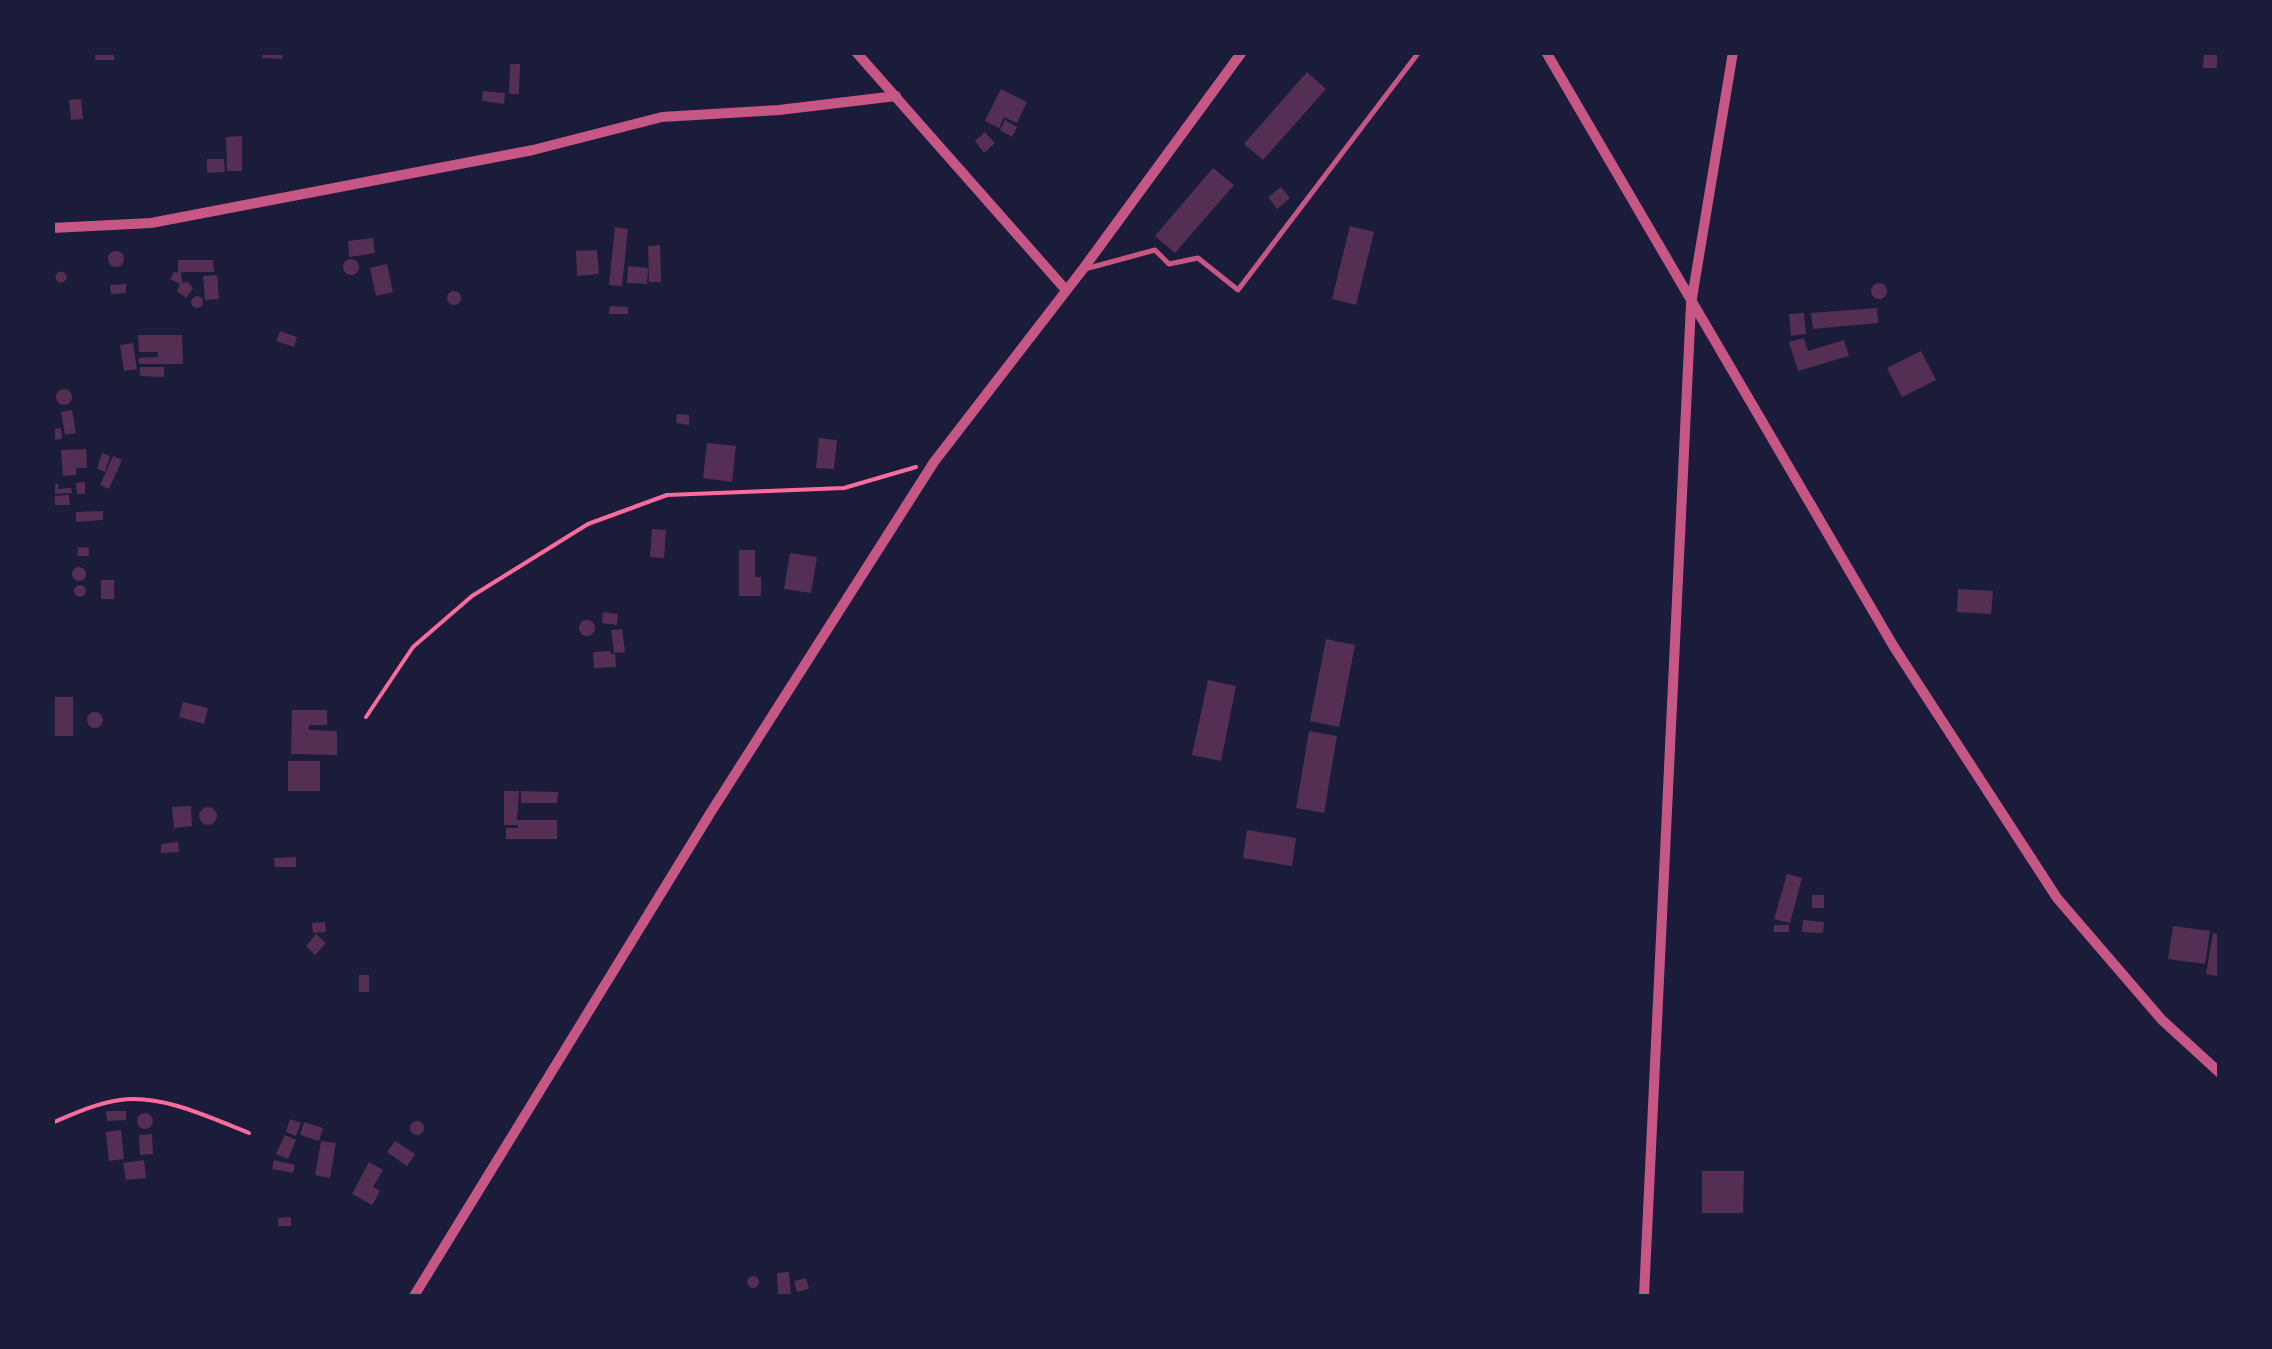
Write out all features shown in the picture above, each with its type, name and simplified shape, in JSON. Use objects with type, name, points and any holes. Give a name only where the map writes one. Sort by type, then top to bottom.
[{"type":"street","points":[[856,52],[1066,290]]},
{"type":"street","points":[[414,1296],[533,1108],[710,812],[934,462],[1083,269],[1242,52]]},
{"type":"street","points":[[1546,52],[1894,647],[2057,898],[2162,1020],[2220,1073]]},
{"type":"street","points":[[1644,1296],[1692,304],[1733,52]]},
{"type":"street","points":[[52,228],[151,223],[533,150],[662,117],[780,110],[896,96]]},
{"type":"lane","points":[[1083,269],[1155,250],[1169,264],[1198,258],[1238,290],[1420,52]]},
{"type":"path","points":[[366,718],[413,647],[472,596],[588,524],[667,495],[844,488],[934,462]]},
{"type":"path","points":[[52,1123],[122,1099],[199,1114],[250,1134]]},
{"type":"building","points":[[95,52],[114,52],[114,60],[95,60]]},
{"type":"building","points":[[262,52],[283,52],[282,59],[262,58]]},
{"type":"building","points":[[2204,52],[2220,52],[2220,68],[2203,68]]},
{"type":"building","points":[[510,64],[520,64],[519,94],[509,94]]},
{"type":"building","points":[[1307,72],[1326,89],[1263,160],[1244,144]]},
{"type":"building","points":[[1001,89],[1027,102],[1017,123],[1004,117],[999,128],[985,121]]},
{"type":"building","points":[[483,91],[505,93],[504,104],[482,101]]},
{"type":"building","points":[[81,99],[83,119],[71,120],[69,100]]},
{"type":"building","points":[[1005,120],[1017,127],[1012,137],[1000,130]]},
{"type":"building","points":[[985,132],[995,143],[984,153],[975,141]]},
{"type":"building","points":[[242,136],[242,171],[227,171],[226,137]]},
{"type":"building","points":[[207,159],[224,159],[225,172],[207,173]]},
{"type":"building","points":[[1213,168],[1234,185],[1175,253],[1155,236]]},
{"type":"building","points":[[1281,187],[1290,198],[1277,209],[1268,197]]},
{"type":"building","points":[[1350,226],[1374,232],[1356,305],[1332,299]]},
{"type":"building","points":[[615,227],[628,229],[622,286],[609,285]]},
{"type":"building","points":[[373,238],[375,253],[349,257],[348,241]]},
{"type":"building","points":[[660,245],[661,282],[649,282],[648,246]]},
{"type":"building","points":[[597,250],[599,274],[577,276],[576,251]]},
{"type":"building","points":[[116,251],[124,259],[116,267],[108,259]]},
{"type":"building","points":[[351,259],[359,267],[351,275],[343,267]]},
{"type":"building","points":[[178,260],[213,260],[214,272],[181,272],[182,283],[188,282],[193,289],[186,298],[177,291],[180,284],[170,279],[174,272],[178,273]]},
{"type":"building","points":[[387,264],[393,292],[376,296],[370,268]]},
{"type":"building","points":[[628,266],[648,268],[647,284],[627,283]]},
{"type":"building","points":[[61,271],[67,277],[61,283],[55,277]]},
{"type":"building","points":[[217,275],[219,299],[205,300],[203,276]]},
{"type":"building","points":[[1879,283],[1887,291],[1879,299],[1871,291]]},
{"type":"building","points":[[126,284],[126,293],[111,294],[110,285]]},
{"type":"building","points":[[454,291],[461,298],[454,305],[447,298]]},
{"type":"building","points":[[197,296],[203,302],[197,308],[191,302]]},
{"type":"building","points":[[610,306],[628,307],[628,314],[609,314]]},
{"type":"building","points":[[1877,308],[1878,323],[1813,329],[1811,313]]},
{"type":"building","points":[[1804,313],[1806,334],[1791,336],[1789,314]]},
{"type":"building","points":[[280,331],[297,337],[294,347],[276,341]]},
{"type":"building","points":[[138,335],[182,335],[183,364],[139,364],[139,358],[158,357],[158,352],[139,352]]},
{"type":"building","points":[[1804,338],[1808,351],[1844,340],[1849,356],[1798,371],[1789,342]]},
{"type":"building","points":[[133,343],[137,369],[124,371],[120,345]]},
{"type":"building","points":[[1921,351],[1936,380],[1902,397],[1887,368]]},
{"type":"building","points":[[140,367],[164,367],[164,377],[140,376]]},
{"type":"building","points":[[64,389],[72,397],[64,405],[56,397]]},
{"type":"building","points":[[72,410],[76,433],[65,435],[61,412]]},
{"type":"building","points":[[677,414],[689,415],[689,425],[676,423]]},
{"type":"building","points":[[61,428],[62,439],[52,440],[52,429]]},
{"type":"building","points":[[819,438],[837,440],[834,469],[816,468]]},
{"type":"building","points":[[707,443],[736,446],[732,482],[703,478]]},
{"type":"building","points":[[86,449],[87,468],[76,468],[76,475],[63,476],[61,450]]},
{"type":"building","points":[[102,453],[110,456],[105,472],[97,469]]},
{"type":"building","points":[[113,456],[122,460],[109,489],[100,485]]},
{"type":"building","points":[[85,482],[85,494],[77,494],[76,483]]},
{"type":"building","points":[[52,484],[58,484],[58,489],[71,488],[72,493],[52,494]]},
{"type":"building","points":[[69,495],[70,505],[54,505],[53,496]]},
{"type":"building","points":[[103,511],[103,520],[76,522],[76,512]]},
{"type":"building","points":[[652,529],[666,530],[664,558],[650,557]]},
{"type":"building","points":[[78,547],[89,548],[89,556],[77,556]]},
{"type":"building","points":[[739,550],[755,550],[755,577],[761,577],[761,596],[739,596]]},
{"type":"building","points":[[790,553],[817,557],[811,593],[784,589]]},
{"type":"building","points":[[79,567],[86,574],[79,581],[72,574]]},
{"type":"building","points":[[101,580],[114,580],[114,599],[101,599]]},
{"type":"building","points":[[80,585],[86,591],[80,597],[74,591]]},
{"type":"building","points":[[1958,589],[1993,591],[1991,614],[1957,612]]},
{"type":"building","points":[[603,612],[618,614],[617,625],[602,623]]},
{"type":"building","points":[[587,620],[595,628],[587,636],[579,628]]},
{"type":"building","points":[[622,629],[625,652],[614,653],[611,630]]},
{"type":"building","points":[[1326,639],[1355,645],[1339,727],[1310,721]]},
{"type":"building","points":[[593,652],[615,654],[616,667],[594,668]]},
{"type":"building","points":[[1208,680],[1236,686],[1221,761],[1192,755]]},
{"type":"building","points":[[53,697],[73,697],[73,736],[53,736]]},
{"type":"building","points":[[183,702],[208,708],[204,724],[179,717]]},
{"type":"building","points":[[292,710],[327,710],[327,725],[309,725],[309,730],[337,731],[337,755],[291,754]]},
{"type":"building","points":[[95,712],[103,720],[95,728],[87,720]]},
{"type":"building","points":[[1309,731],[1337,736],[1324,813],[1296,808]]},
{"type":"building","points":[[288,761],[320,761],[320,791],[288,791]]},
{"type":"building","points":[[504,791],[519,791],[517,820],[557,820],[557,839],[506,839],[506,828],[518,825],[504,825]]},
{"type":"building","points":[[521,791],[558,792],[557,803],[521,803]]},
{"type":"building","points":[[191,806],[192,826],[174,828],[172,807]]},
{"type":"building","points":[[208,807],[217,816],[208,825],[199,816]]},
{"type":"building","points":[[1247,830],[1296,838],[1292,866],[1243,858]]},
{"type":"building","points":[[178,842],[179,852],[161,853],[161,844]]},
{"type":"building","points":[[296,857],[296,867],[275,867],[274,858]]},
{"type":"building","points":[[1787,874],[1802,878],[1790,923],[1774,919]]},
{"type":"building","points":[[1812,895],[1824,895],[1824,908],[1812,908]]},
{"type":"building","points":[[1803,920],[1824,922],[1823,933],[1802,932]]},
{"type":"building","points":[[325,922],[326,932],[313,933],[312,923]]},
{"type":"building","points":[[1774,925],[1789,925],[1789,932],[1774,932]]},
{"type":"building","points":[[2173,926],[2210,931],[2205,964],[2168,959]]},
{"type":"building","points":[[2213,933],[2220,935],[2220,977],[2206,974]]},
{"type":"building","points":[[316,934],[326,943],[315,955],[306,946]]},
{"type":"building","points":[[359,975],[369,975],[369,992],[359,992]]},
{"type":"building","points":[[106,1111],[126,1111],[126,1120],[107,1121]]},
{"type":"building","points":[[145,1113],[153,1121],[145,1129],[137,1121]]},
{"type":"building","points":[[290,1119],[301,1123],[296,1136],[286,1132]]},
{"type":"building","points":[[417,1121],[424,1128],[417,1135],[410,1128]]},
{"type":"building","points":[[304,1122],[323,1128],[319,1141],[300,1135]]},
{"type":"building","points":[[121,1130],[124,1159],[109,1161],[106,1132]]},
{"type":"building","points":[[152,1134],[153,1154],[140,1155],[139,1135]]},
{"type":"building","points":[[285,1135],[296,1140],[288,1159],[276,1154]]},
{"type":"building","points":[[321,1141],[336,1143],[330,1178],[315,1175]]},
{"type":"building","points":[[395,1141],[415,1154],[407,1166],[387,1152]]},
{"type":"building","points":[[144,1160],[146,1178],[126,1180],[123,1163]]},
{"type":"building","points":[[274,1160],[295,1165],[293,1173],[272,1169]]},
{"type":"building","points":[[369,1162],[383,1170],[373,1187],[380,1191],[372,1205],[352,1194]]},
{"type":"building","points":[[1702,1171],[1744,1171],[1743,1213],[1702,1213]]},
{"type":"building","points":[[291,1217],[291,1226],[278,1226],[278,1218]]},
{"type":"building","points":[[789,1272],[791,1296],[778,1296],[777,1273]]},
{"type":"building","points":[[753,1276],[759,1282],[753,1288],[747,1282]]},
{"type":"building","points":[[806,1278],[809,1289],[797,1292],[794,1281]]}]
